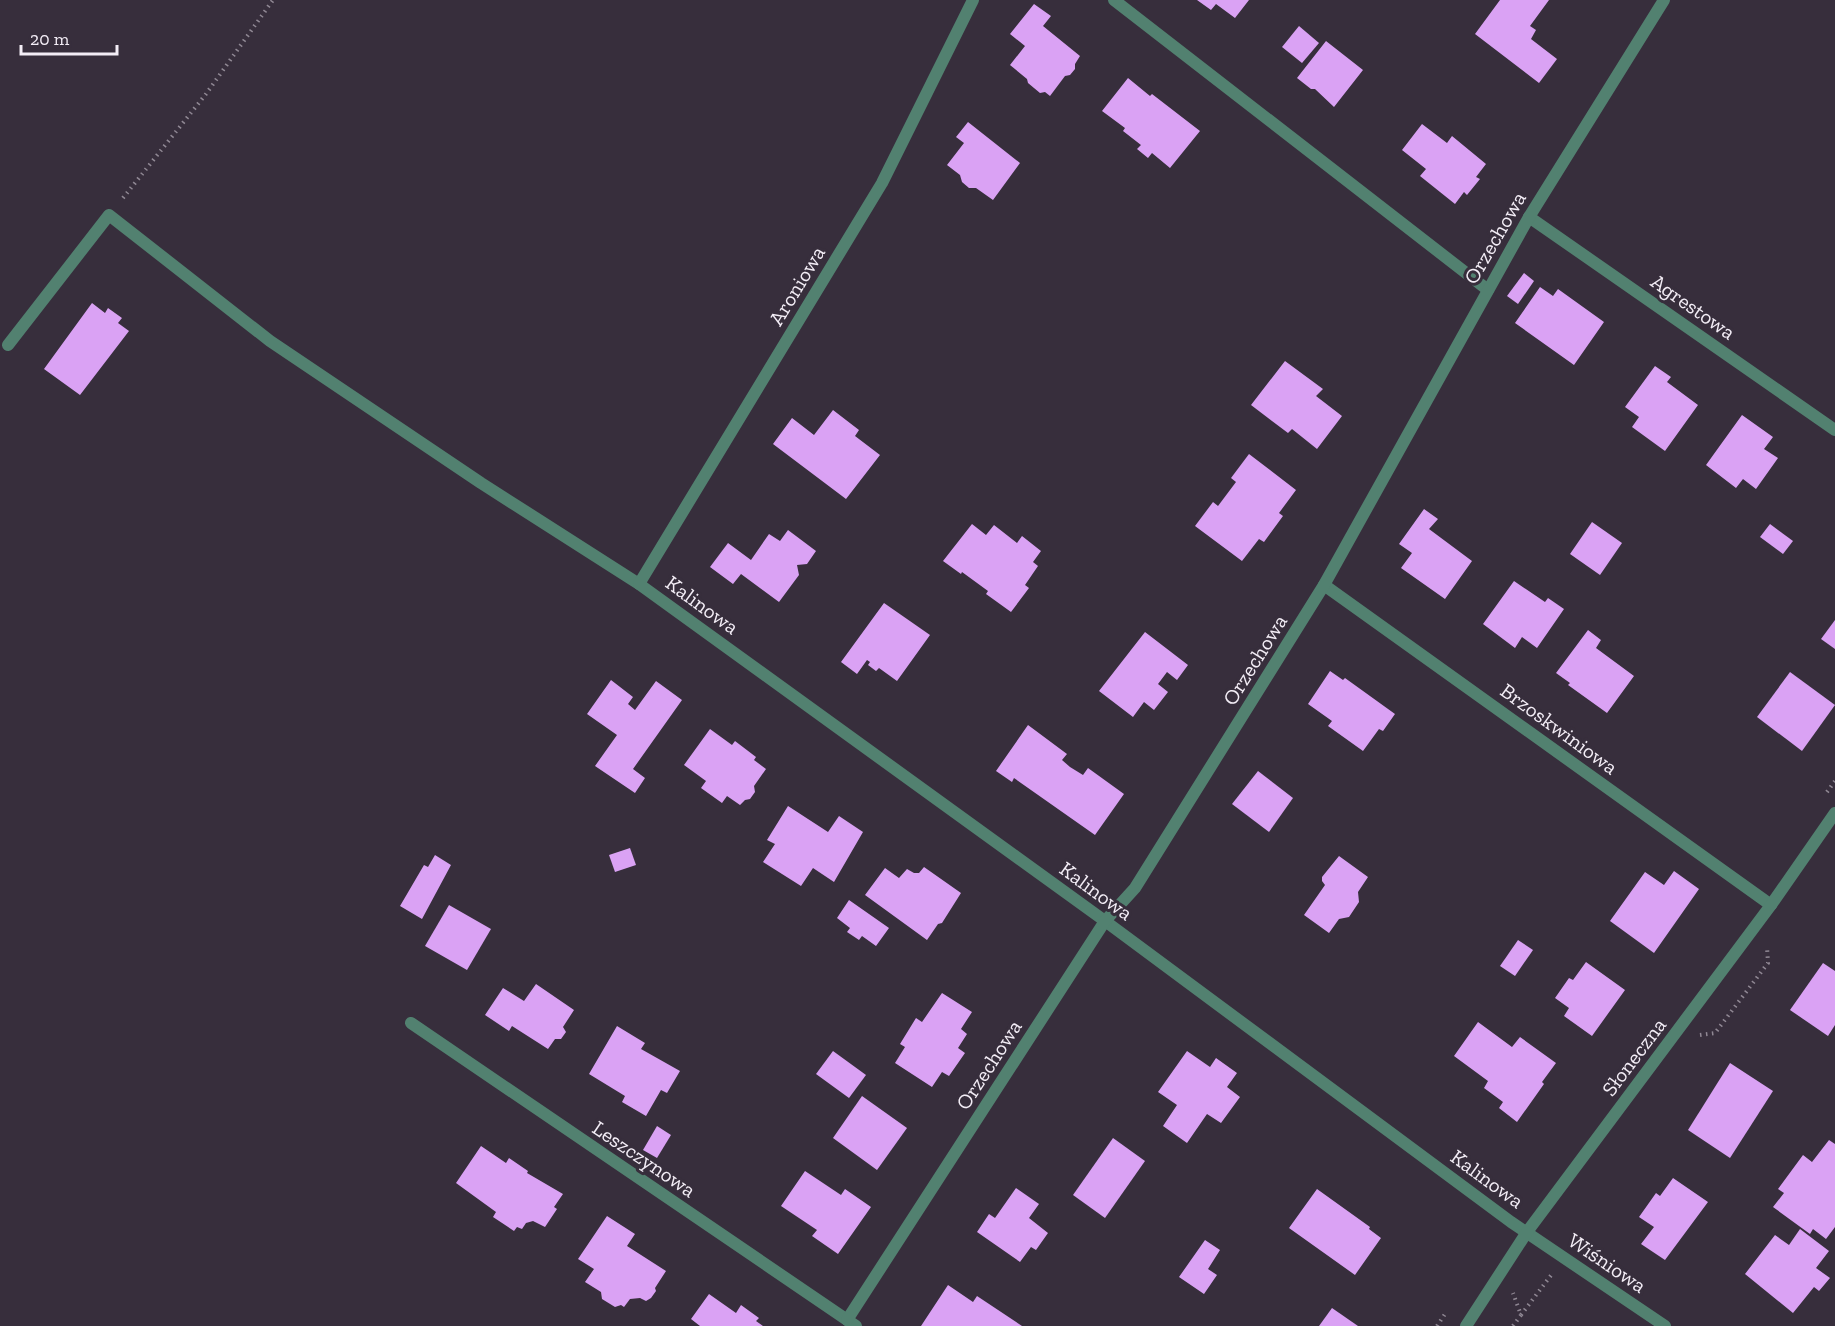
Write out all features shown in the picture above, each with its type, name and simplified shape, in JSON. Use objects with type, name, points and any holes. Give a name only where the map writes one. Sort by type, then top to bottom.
[{"type":"street","name":"Aroniowa","points":[[639,584],[882,183],[974,0]]},
{"type":"street","points":[[1114,0],[1488,291]]},
{"type":"street","name":"Orzechowa","points":[[852,1323],[1105,921],[1136,888],[1324,585],[1529,217],[1664,0]]},
{"type":"street","points":[[8,345],[109,215]]},
{"type":"street","name":"Kalinowa","points":[[109,215],[270,341],[481,483],[639,584],[1105,921],[1527,1232]]},
{"type":"street","name":"Agrestowa","points":[[1529,217],[1835,429]]},
{"type":"street","name":"Brzoskwiniowa","points":[[1324,585],[1771,905]]},
{"type":"street","name":"Słoneczna","points":[[1466,1326],[1527,1232],[1771,905],[1835,813]]},
{"type":"street","name":"Leszczynowa","points":[[411,1023],[852,1323]]},
{"type":"street","name":"Wiśniowa","points":[[1527,1232],[1665,1326]]},
{"type":"path","points":[[109,215],[206,94],[273,0]]},
{"type":"path","points":[[1521,1315],[1553,1274]]},
{"type":"building","points":[[1197,0],[1249,0],[1235,18],[1216,4],[1211,10]]},
{"type":"building","points":[[1500,0],[1549,0],[1530,26],[1536,30],[1531,39],[1557,59],[1539,83],[1475,34]]},
{"type":"building","points":[[1034,4],[1051,16],[1043,26],[1080,56],[1075,69],[1070,75],[1065,76],[1050,96],[1045,92],[1040,93],[1010,65],[1025,46],[1010,34]]},
{"type":"building","points":[[1299,26],[1319,43],[1302,63],[1282,47]]},
{"type":"building","points":[[1326,41],[1363,70],[1334,107],[1315,89],[1311,89],[1297,78]]},
{"type":"building","points":[[1128,78],[1200,131],[1170,168],[1152,153],[1148,158],[1137,149],[1141,145],[1123,131],[1125,128],[1102,111]]},
{"type":"building","points":[[968,122],[1020,163],[993,200],[976,188],[969,188],[962,182],[960,175],[947,165],[964,143],[956,137]]},
{"type":"building","points":[[1422,124],[1447,143],[1452,136],[1486,164],[1476,177],[1480,179],[1467,195],[1464,192],[1455,204],[1420,176],[1426,169],[1402,150]]},
{"type":"building","points":[[1524,273],[1534,281],[1518,304],[1507,296]]},
{"type":"building","points":[[1540,287],[1553,296],[1558,289],[1604,322],[1574,365],[1515,323]]},
{"type":"building","points":[[92,303],[105,313],[108,308],[122,318],[118,323],[129,331],[80,395],[44,369]]},
{"type":"building","points":[[1285,361],[1323,389],[1316,396],[1342,416],[1317,449],[1292,429],[1288,433],[1251,405]]},
{"type":"building","points":[[1655,366],[1671,377],[1667,382],[1698,405],[1665,451],[1632,427],[1639,417],[1625,407]]},
{"type":"building","points":[[833,410],[859,430],[855,436],[880,455],[846,499],[773,444],[792,418],[814,435]]},
{"type":"building","points":[[1742,415],[1773,437],[1764,449],[1778,458],[1756,489],[1743,479],[1736,488],[1706,465]]},
{"type":"building","points":[[1249,454],[1296,490],[1279,513],[1283,516],[1264,542],[1259,539],[1242,561],[1195,526],[1213,502],[1218,506],[1236,482],[1231,478]]},
{"type":"building","points":[[1424,509],[1438,519],[1429,529],[1472,561],[1445,599],[1401,568],[1412,553],[1399,544]]},
{"type":"building","points":[[1592,522],[1622,543],[1600,575],[1570,554]]},
{"type":"building","points":[[972,524],[986,535],[994,525],[1017,543],[1022,536],[1041,551],[1033,562],[1038,566],[1025,585],[1029,588],[1011,612],[986,594],[988,591],[943,561]]},
{"type":"building","points":[[1770,524],[1793,541],[1783,554],[1760,537]]},
{"type":"building","points":[[788,530],[816,551],[807,564],[797,565],[799,575],[779,602],[741,574],[733,584],[710,567],[728,543],[751,560],[769,534],[780,541]]},
{"type":"building","points":[[1514,581],[1545,602],[1548,598],[1564,609],[1537,648],[1522,637],[1515,648],[1483,624]]},
{"type":"building","points":[[884,603],[930,635],[897,681],[879,668],[876,671],[868,665],[870,662],[867,660],[857,674],[841,662]]},
{"type":"building","points":[[1835,620],[1835,649],[1821,639]]},
{"type":"building","points":[[1588,630],[1601,640],[1596,648],[1634,676],[1607,713],[1568,685],[1570,683],[1556,673]]},
{"type":"building","points":[[1145,632],[1188,665],[1177,680],[1167,672],[1158,684],[1168,692],[1154,710],[1144,702],[1133,717],[1099,691]]},
{"type":"building","points":[[1330,671],[1343,680],[1345,678],[1395,714],[1383,731],[1379,729],[1363,751],[1328,726],[1332,721],[1308,704]]},
{"type":"building","points":[[1790,672],[1835,705],[1802,751],[1757,717]]},
{"type":"building","points":[[611,680],[633,697],[628,704],[635,710],[656,681],[682,700],[633,769],[645,778],[635,793],[595,766],[617,735],[587,714]]},
{"type":"building","points":[[1028,725],[1067,754],[1062,760],[1070,767],[1083,775],[1088,768],[1124,794],[1095,835],[1014,778],[1012,782],[996,771]]},
{"type":"building","points":[[710,729],[732,745],[735,741],[756,757],[754,760],[766,769],[754,786],[755,792],[750,799],[740,805],[727,796],[722,803],[701,788],[706,781],[684,765]]},
{"type":"building","points":[[1258,771],[1293,798],[1269,832],[1232,804]]},
{"type":"building","points":[[788,806],[828,832],[839,816],[863,832],[834,882],[813,868],[801,886],[763,862],[775,844],[767,840]]},
{"type":"building","points":[[630,848],[636,865],[615,872],[609,855]]},
{"type":"building","points":[[435,855],[451,865],[422,919],[400,906],[424,865],[428,867]]},
{"type":"building","points":[[1339,856],[1368,877],[1358,892],[1359,902],[1349,917],[1339,919],[1329,933],[1304,915],[1325,885],[1322,877]]},
{"type":"building","points":[[924,867],[961,893],[942,923],[938,924],[927,940],[865,895],[885,868],[899,878],[907,869],[919,873]]},
{"type":"building","points":[[1674,871],[1699,889],[1654,953],[1610,921],[1645,872],[1664,885]]},
{"type":"building","points":[[849,900],[889,928],[876,946],[862,936],[859,940],[847,932],[850,928],[837,918]]},
{"type":"building","points":[[449,905],[491,929],[467,970],[425,946]]},
{"type":"building","points":[[1518,940],[1533,950],[1515,976],[1500,966]]},
{"type":"building","points":[[1586,962],[1625,990],[1592,1036],[1564,1016],[1569,1008],[1555,998],[1569,978],[1573,980]]},
{"type":"building","points":[[1823,963],[1835,971],[1835,1025],[1828,1036],[1790,1010]]},
{"type":"building","points":[[536,984],[574,1010],[563,1027],[566,1032],[561,1039],[555,1039],[548,1049],[512,1026],[509,1031],[485,1015],[503,988],[524,1001]]},
{"type":"building","points":[[942,993],[972,1012],[961,1029],[967,1034],[958,1048],[965,1053],[949,1076],[942,1072],[932,1087],[895,1063],[905,1047],[900,1044],[916,1018],[922,1022]]},
{"type":"building","points":[[1478,1022],[1512,1047],[1520,1037],[1556,1063],[1517,1122],[1499,1108],[1503,1102],[1484,1088],[1488,1081],[1454,1056]]},
{"type":"building","points":[[617,1026],[645,1043],[641,1049],[680,1071],[667,1093],[661,1090],[646,1116],[622,1102],[625,1096],[589,1074]]},
{"type":"building","points":[[833,1051],[866,1075],[849,1098],[816,1074]]},
{"type":"building","points":[[1187,1051],[1210,1067],[1216,1058],[1237,1073],[1227,1087],[1240,1097],[1221,1123],[1207,1114],[1187,1143],[1163,1126],[1177,1105],[1158,1092]]},
{"type":"building","points":[[1730,1063],[1773,1091],[1730,1158],[1688,1130]]},
{"type":"building","points":[[862,1096],[907,1128],[877,1170],[833,1138]]},
{"type":"building","points":[[657,1126],[671,1135],[657,1158],[643,1150]]},
{"type":"building","points":[[1113,1138],[1145,1161],[1105,1218],[1073,1195]]},
{"type":"building","points":[[1829,1140],[1835,1144],[1835,1227],[1826,1239],[1813,1229],[1810,1234],[1773,1207],[1784,1193],[1778,1189],[1803,1155],[1812,1162]]},
{"type":"building","points":[[481,1146],[506,1163],[509,1158],[528,1171],[527,1173],[563,1194],[554,1207],[557,1209],[545,1227],[533,1221],[526,1223],[522,1229],[517,1227],[514,1231],[493,1217],[496,1212],[456,1183]]},
{"type":"building","points":[[805,1171],[841,1195],[845,1189],[871,1207],[838,1254],[812,1236],[817,1230],[781,1206]]},
{"type":"building","points":[[1673,1178],[1708,1202],[1665,1260],[1641,1244],[1654,1227],[1639,1217],[1656,1193],[1660,1196]]},
{"type":"building","points":[[1016,1188],[1039,1204],[1029,1218],[1048,1233],[1036,1250],[1031,1247],[1020,1262],[977,1232],[989,1214],[995,1218]]},
{"type":"building","points":[[1317,1189],[1370,1227],[1369,1229],[1381,1238],[1355,1275],[1289,1228]]},
{"type":"building","points":[[607,1216],[635,1234],[627,1246],[666,1271],[655,1288],[656,1291],[646,1301],[640,1298],[630,1299],[624,1307],[621,1305],[615,1307],[602,1299],[601,1292],[585,1282],[594,1269],[578,1259]]},
{"type":"building","points":[[1800,1229],[1829,1251],[1816,1268],[1830,1278],[1819,1291],[1814,1287],[1793,1313],[1745,1274],[1775,1235],[1789,1245]]},
{"type":"building","points":[[1205,1240],[1220,1250],[1208,1269],[1217,1275],[1204,1294],[1179,1277]]},
{"type":"building","points":[[948,1285],[973,1302],[977,1296],[1022,1326],[921,1326]]},
{"type":"building","points":[[709,1294],[736,1313],[741,1305],[759,1318],[756,1321],[763,1326],[700,1326],[691,1319]]},
{"type":"building","points":[[1332,1308],[1358,1326],[1319,1326]]}]
